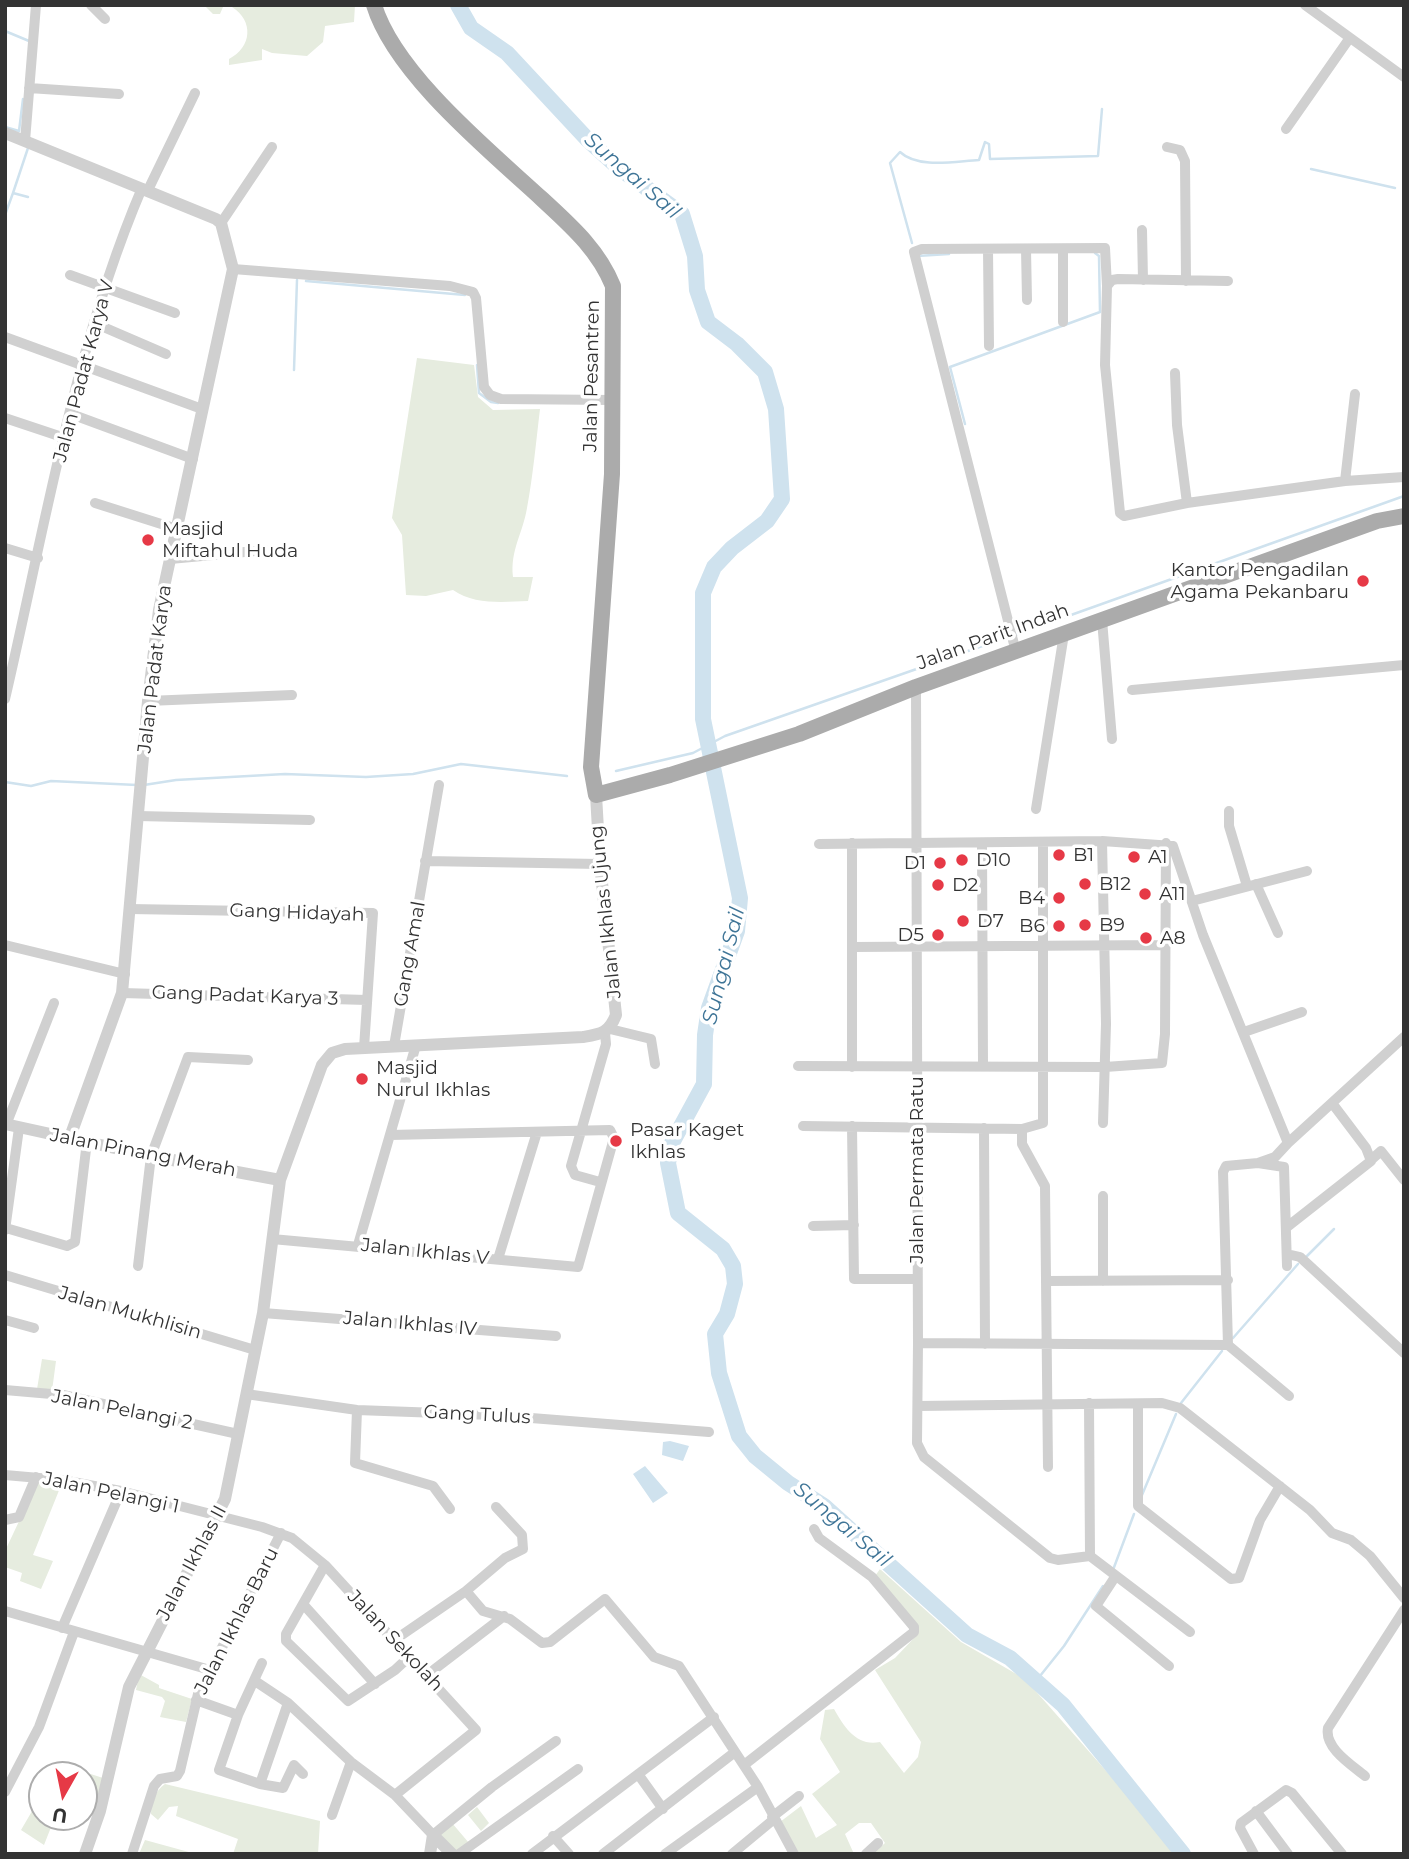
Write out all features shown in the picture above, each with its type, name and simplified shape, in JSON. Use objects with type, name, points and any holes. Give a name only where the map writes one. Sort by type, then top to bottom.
[{"type":"main road","name":"Jalan Pesantren","points":[[374,5],[398,51],[433,95],[579,234],[605,265],[613,286],[615,311],[609,524],[591,767],[596,795]]},
{"type":"main road","name":"Jalan Parit Indah","points":[[596,795],[670,775],[799,734],[1015,647],[1064,634],[1377,521],[1404,516]]},
{"type":"street","points":[[92,5],[105,19]]},
{"type":"street","points":[[1305,5],[1404,77]]},
{"type":"street","points":[[25,141],[37,6]]},
{"type":"street","points":[[1286,129],[1349,39]]},
{"type":"street","points":[[29,88],[119,93]]},
{"type":"street","name":"Jalan Padat Karya V","points":[[5,699],[65,438],[105,286],[119,243],[195,93]]},
{"type":"street","points":[[5,133],[145,189],[221,223],[272,147]]},
{"type":"street","points":[[1167,147],[1180,150],[1185,161],[1186,281]]},
{"type":"street","name":"Jalan Padat Karya","points":[[70,1137],[122,993],[148,701],[159,610],[233,269],[221,223]]},
{"type":"street","points":[[1142,230],[1143,280]]},
{"type":"street","points":[[1015,647],[913,256],[918,250],[1105,248],[1105,365],[1119,511],[1124,516],[1187,503],[1345,481],[1404,477]]},
{"type":"street","points":[[988,249],[989,346]]},
{"type":"street","points":[[1026,249],[1027,300]]},
{"type":"street","points":[[1063,249],[1063,323]]},
{"type":"street","points":[[233,269],[464,289],[473,292],[476,298],[484,387],[490,395],[501,399],[612,400]]},
{"type":"street","points":[[70,275],[174,313]]},
{"type":"street","points":[[1107,286],[1112,280],[1228,281]]},
{"type":"street","points":[[94,323],[166,354]]},
{"type":"street","points":[[5,337],[84,364],[202,410]]},
{"type":"street","points":[[1175,373],[1177,425],[1187,503]]},
{"type":"street","points":[[1345,481],[1355,394]]},
{"type":"street","points":[[71,414],[193,458]]},
{"type":"street","points":[[5,418],[65,438]]},
{"type":"street","points":[[95,503],[177,529]]},
{"type":"street","points":[[5,548],[38,558]]},
{"type":"street","points":[[170,559],[266,550]]},
{"type":"street","points":[[1102,620],[1112,740]]},
{"type":"street","points":[[1036,809],[1064,634]]},
{"type":"street","points":[[1132,691],[1404,665]]},
{"type":"street","name":"Jalan Permata Ratu","points":[[915,687],[919,1126],[917,1443],[924,1457],[1050,1558],[1058,1560],[1090,1556]]},
{"type":"street","points":[[148,701],[292,695]]},
{"type":"street","name":"Gang Amal","points":[[394,1046],[439,785]]},
{"type":"street","name":"Jalan Ikhlas Ujung","points":[[596,795],[600,864],[616,1015],[608,1031]]},
{"type":"street","points":[[1229,811],[1229,826],[1252,885],[1278,933]]},
{"type":"street","points":[[138,817],[310,820]]},
{"type":"street","points":[[1102,841],[1105,1067],[1103,1123]]},
{"type":"street","points":[[819,844],[1102,841],[1173,846],[1265,1093],[1288,1143]]},
{"type":"street","points":[[803,1126],[1023,1129],[1043,1123],[1043,842]]},
{"type":"street","points":[[852,843],[852,1067]]},
{"type":"street","points":[[982,843],[983,1065]]},
{"type":"street","points":[[798,1066],[1105,1067],[1159,1063],[1164,1060],[1166,844]]},
{"type":"street","points":[[425,861],[600,864]]},
{"type":"street","points":[[1192,901],[1307,871]]},
{"type":"street","name":"Gang Hidayah","points":[[129,909],[373,913],[363,1048]]},
{"type":"street","points":[[5,945],[125,974]]},
{"type":"street","points":[[853,947],[1164,945]]},
{"type":"street","name":"Gang Padat Karya 3","points":[[122,993],[367,1000]]},
{"type":"street","points":[[54,1003],[10,1126],[5,1229],[67,1247],[75,1242],[87,1141]]},
{"type":"street","points":[[1244,1032],[1302,1012]]},
{"type":"street","points":[[390,1135],[582,1132],[610,1130],[614,1135],[600,1182],[571,1171],[582,1132],[606,1044],[608,1031]]},
{"type":"street","points":[[280,1180],[325,1060],[337,1051],[394,1046],[509,1043],[608,1031],[651,1039],[655,1063]]},
{"type":"street","points":[[1258,1163],[1275,1157],[1404,1037]]},
{"type":"street","points":[[358,1245],[416,1045]]},
{"type":"street","points":[[138,1266],[151,1156],[188,1057],[248,1060]]},
{"type":"street","points":[[1332,1102],[1366,1148],[1371,1160]]},
{"type":"street","name":"Jalan Pinang Merah","points":[[10,1126],[280,1180]]},
{"type":"street","points":[[852,1126],[854,1279],[916,1279]]},
{"type":"street","points":[[985,1128],[985,1344]]},
{"type":"street","points":[[1023,1129],[1022,1144],[1045,1186],[1048,1466]]},
{"type":"street","points":[[498,1259],[537,1132]]},
{"type":"street","points":[[1287,1227],[1381,1151],[1404,1181]]},
{"type":"street","points":[[1228,1345],[1223,1169],[1229,1164],[1258,1163],[1284,1167],[1287,1266]]},
{"type":"street","name":"Jalan Ikhlas II","points":[[85,1854],[100,1811],[129,1687],[145,1651],[226,1499],[263,1313],[280,1180]]},
{"type":"street","name":"Jalan Ikhlas V","points":[[272,1239],[578,1267],[600,1182]]},
{"type":"street","points":[[1102,1196],[1103,1281]]},
{"type":"street","points":[[813,1226],[854,1225]]},
{"type":"street","points":[[1287,1254],[1300,1257],[1404,1353]]},
{"type":"street","name":"Jalan Mukhlisin","points":[[5,1275],[255,1350]]},
{"type":"street","points":[[1047,1281],[1228,1280]]},
{"type":"street","name":"Jalan Ikhlas IV","points":[[263,1313],[556,1336]]},
{"type":"street","points":[[5,1320],[34,1328]]},
{"type":"street","points":[[918,1343],[1228,1345],[1289,1396]]},
{"type":"street","name":"Jalan Pelangi 2","points":[[5,1390],[63,1395],[238,1434]]},
{"type":"street","name":"Gang Tulus","points":[[246,1394],[357,1410],[493,1415],[709,1432]]},
{"type":"street","points":[[1090,1403],[1090,1556],[1190,1632]]},
{"type":"street","points":[[918,1406],[1162,1403],[1180,1408],[1280,1486],[1332,1533],[1351,1539],[1370,1556],[1404,1598]]},
{"type":"street","points":[[1138,1404],[1138,1506],[1231,1579],[1238,1578],[1260,1520],[1280,1486]]},
{"type":"street","points":[[357,1410],[355,1463],[433,1486],[450,1509]]},
{"type":"street","name":"Jalan Pelangi 1","points":[[5,1475],[36,1477],[121,1492],[217,1517]]},
{"type":"street","points":[[5,1520],[13,1521],[19,1517],[36,1477]]},
{"type":"street","points":[[62,1628],[121,1492]]},
{"type":"street","points":[[396,1639],[466,1591],[505,1558],[523,1549],[522,1535],[496,1507]]},
{"type":"street","name":"Jalan Sekolah","points":[[217,1517],[281,1533],[292,1538],[325,1565],[396,1639],[409,1657],[476,1730],[395,1796]]},
{"type":"street","points":[[744,1765],[914,1632],[914,1627],[873,1577],[819,1538],[814,1529]]},
{"type":"street","name":"Jalan Ikhlas Baru","points":[[132,1854],[154,1786],[160,1779],[177,1776],[180,1771],[196,1700],[281,1533]]},
{"type":"street","points":[[325,1565],[286,1634],[286,1641],[343,1699],[352,1699],[409,1657]]},
{"type":"street","points":[[1115,1577],[1096,1605],[1169,1666]]},
{"type":"street","points":[[466,1591],[488,1614],[504,1616],[534,1641],[544,1643],[605,1599],[654,1657],[679,1666],[758,1787],[794,1854]]},
{"type":"street","points":[[303,1604],[375,1684]]},
{"type":"street","points":[[1365,1776],[1345,1760],[1330,1742],[1328,1728],[1404,1610]]},
{"type":"street","points":[[5,1625],[8,1612],[210,1670]]},
{"type":"street","points":[[427,1675],[504,1616]]},
{"type":"street","points":[[5,1792],[39,1727],[74,1632]]},
{"type":"street","points":[[262,1663],[238,1715],[219,1770],[260,1784],[283,1788],[294,1765],[303,1773]]},
{"type":"street","points":[[255,1681],[288,1703],[351,1762],[395,1796],[452,1854]]},
{"type":"street","points":[[196,1700],[238,1715]]},
{"type":"street","points":[[260,1784],[288,1703]]},
{"type":"street","points":[[532,1854],[714,1717]]},
{"type":"street","points":[[430,1854],[433,1835],[492,1787],[556,1741]]},
{"type":"street","points":[[603,1854],[735,1752]]},
{"type":"street","points":[[332,1815],[351,1762]]},
{"type":"street","points":[[459,1854],[578,1769]]},
{"type":"street","points":[[639,1774],[663,1809]]},
{"type":"street","points":[[665,1854],[758,1787]]},
{"type":"street","points":[[1254,1854],[1240,1828],[1241,1823],[1281,1793],[1289,1791],[1342,1854]]},
{"type":"street","points":[[732,1854],[799,1796]]},
{"type":"street","points":[[1256,1811],[1288,1854]]},
{"type":"street","points":[[553,1836],[569,1854]]},
{"type":"street","points":[[866,1854],[878,1843]]},
{"type":"shaded area","points":[[204,5],[355,5],[354,22],[325,26],[323,42],[307,56],[272,53],[262,49],[262,60],[229,65],[229,59],[237,54],[246,41],[247,26],[232,7],[223,7],[220,14],[213,14]]},
{"type":"shaded area","points":[[417,358],[474,365],[478,397],[493,410],[540,409],[529,496],[513,567],[513,577],[533,577],[528,601],[479,600],[453,590],[426,596],[406,595],[402,535],[392,518]]},
{"type":"shaded area","points":[[42,1359],[56,1361],[52,1391],[37,1389]]},
{"type":"shaded area","points":[[38,1481],[62,1483],[33,1555],[53,1561],[41,1589],[20,1581],[22,1573],[5,1567],[5,1551]]},
{"type":"shaded area","points":[[880,1569],[961,1642],[1025,1679],[1153,1824],[1174,1854],[873,1854],[885,1843],[871,1823],[859,1823],[845,1834],[854,1854],[798,1854],[780,1822],[801,1806],[816,1838],[837,1825],[812,1794],[840,1772],[820,1739],[825,1710],[834,1709],[847,1729],[858,1739],[880,1742],[904,1773],[918,1757],[921,1742],[875,1670],[895,1658],[916,1636],[875,1576]]},
{"type":"shaded area","points":[[139,1674],[159,1685],[159,1688],[192,1699],[186,1722],[160,1717],[165,1701],[162,1697],[136,1690]]},
{"type":"shaded area","points":[[98,1776],[103,1778],[98,1796]]},
{"type":"shaded area","points":[[165,1784],[320,1821],[318,1854],[233,1854],[238,1839],[176,1816],[178,1806],[169,1807],[158,1820],[151,1814],[152,1805],[156,1793]]},
{"type":"shaded area","points":[[477,1807],[489,1823],[481,1831],[468,1815]]},
{"type":"shaded area","points":[[28,1818],[28,1831],[50,1831],[44,1845],[21,1830]]},
{"type":"shaded area","points":[[452,1823],[469,1843],[457,1853],[439,1833]]},
{"type":"shaded area","points":[[145,1840],[196,1854],[139,1854]]},
{"type":"water","points":[[663,1442],[689,1446],[683,1461],[662,1455]]},
{"type":"water","points":[[645,1466],[668,1493],[653,1503],[633,1474]]},
{"type":"waterway","name":"Sungai Sail","points":[[458,5],[471,28],[507,53],[588,140],[619,168],[682,214],[695,256],[697,290],[708,322],[737,344],[765,372],[776,409],[782,499],[767,521],[732,548],[714,567],[703,593],[703,719],[740,898],[737,931],[709,1008],[705,1035],[704,1084],[672,1143],[668,1163],[678,1213],[723,1249],[733,1266],[735,1284],[727,1314],[715,1334],[719,1373],[739,1436],[755,1456],[788,1483],[824,1506],[967,1635],[1010,1658],[1063,1705],[1183,1854]]},
{"type":"waterway","points":[[5,31],[29,41]]},
{"type":"waterway","points":[[5,127],[19,131],[23,99]]},
{"type":"waterway","points":[[912,243],[890,163],[900,152],[917,161],[979,160],[985,142],[989,144],[990,159],[1098,156],[1102,109]]},
{"type":"waterway","points":[[28,148],[13,193],[28,197]]},
{"type":"waterway","points":[[1311,169],[1395,188]]},
{"type":"waterway","points":[[5,215],[13,193]]},
{"type":"waterway","points":[[965,424],[950,367],[1100,312],[1099,256],[1095,253]]},
{"type":"waterway","points":[[917,256],[949,254]]},
{"type":"waterway","points":[[294,370],[297,280]]},
{"type":"waterway","points":[[306,281],[465,295]]},
{"type":"waterway","points":[[477,365],[479,393],[491,402],[498,403]]},
{"type":"waterway","points":[[1015,635],[1404,496]]},
{"type":"waterway","points":[[616,771],[693,753],[725,736],[1008,637]]},
{"type":"waterway","points":[[144,785],[176,780],[285,774],[366,777],[413,774],[461,764],[567,776]]},
{"type":"waterway","points":[[5,782],[31,786],[51,781],[137,785]]},
{"type":"waterway","points":[[1307,1256],[1334,1229]]},
{"type":"waterway","points":[[1233,1338],[1298,1264]]},
{"type":"waterway","points":[[1181,1403],[1222,1351]]},
{"type":"waterway","points":[[1142,1495],[1176,1414]]},
{"type":"waterway","points":[[1113,1570],[1134,1514]]},
{"type":"waterway","points":[[1036,1681],[1064,1646],[1103,1586]]},
{"type":"place","name":"Masjid Miftahul Huda","points":[[148,540]]},
{"type":"place","name":"Kantor Pengadilan Agama Pekanbaru","points":[[1363,581]]},
{"type":"place","name":"B1","points":[[1059,855]]},
{"type":"place","name":"A1","points":[[1134,857]]},
{"type":"place","name":"D10","points":[[962,860]]},
{"type":"place","name":"D1","points":[[940,863]]},
{"type":"place","name":"B12","points":[[1085,884]]},
{"type":"place","name":"D2","points":[[938,885]]},
{"type":"place","name":"A11","points":[[1145,894]]},
{"type":"place","name":"B4","points":[[1059,898]]},
{"type":"place","name":"D7","points":[[963,921]]},
{"type":"place","name":"B9","points":[[1085,925]]},
{"type":"place","name":"B6","points":[[1059,926]]},
{"type":"place","name":"D5","points":[[938,935]]},
{"type":"place","name":"A8","points":[[1146,938]]},
{"type":"place","name":"Masjid Nurul Ikhlas","points":[[362,1079]]},
{"type":"place","name":"Pasar Kaget Ikhlas","points":[[616,1141]]}]
